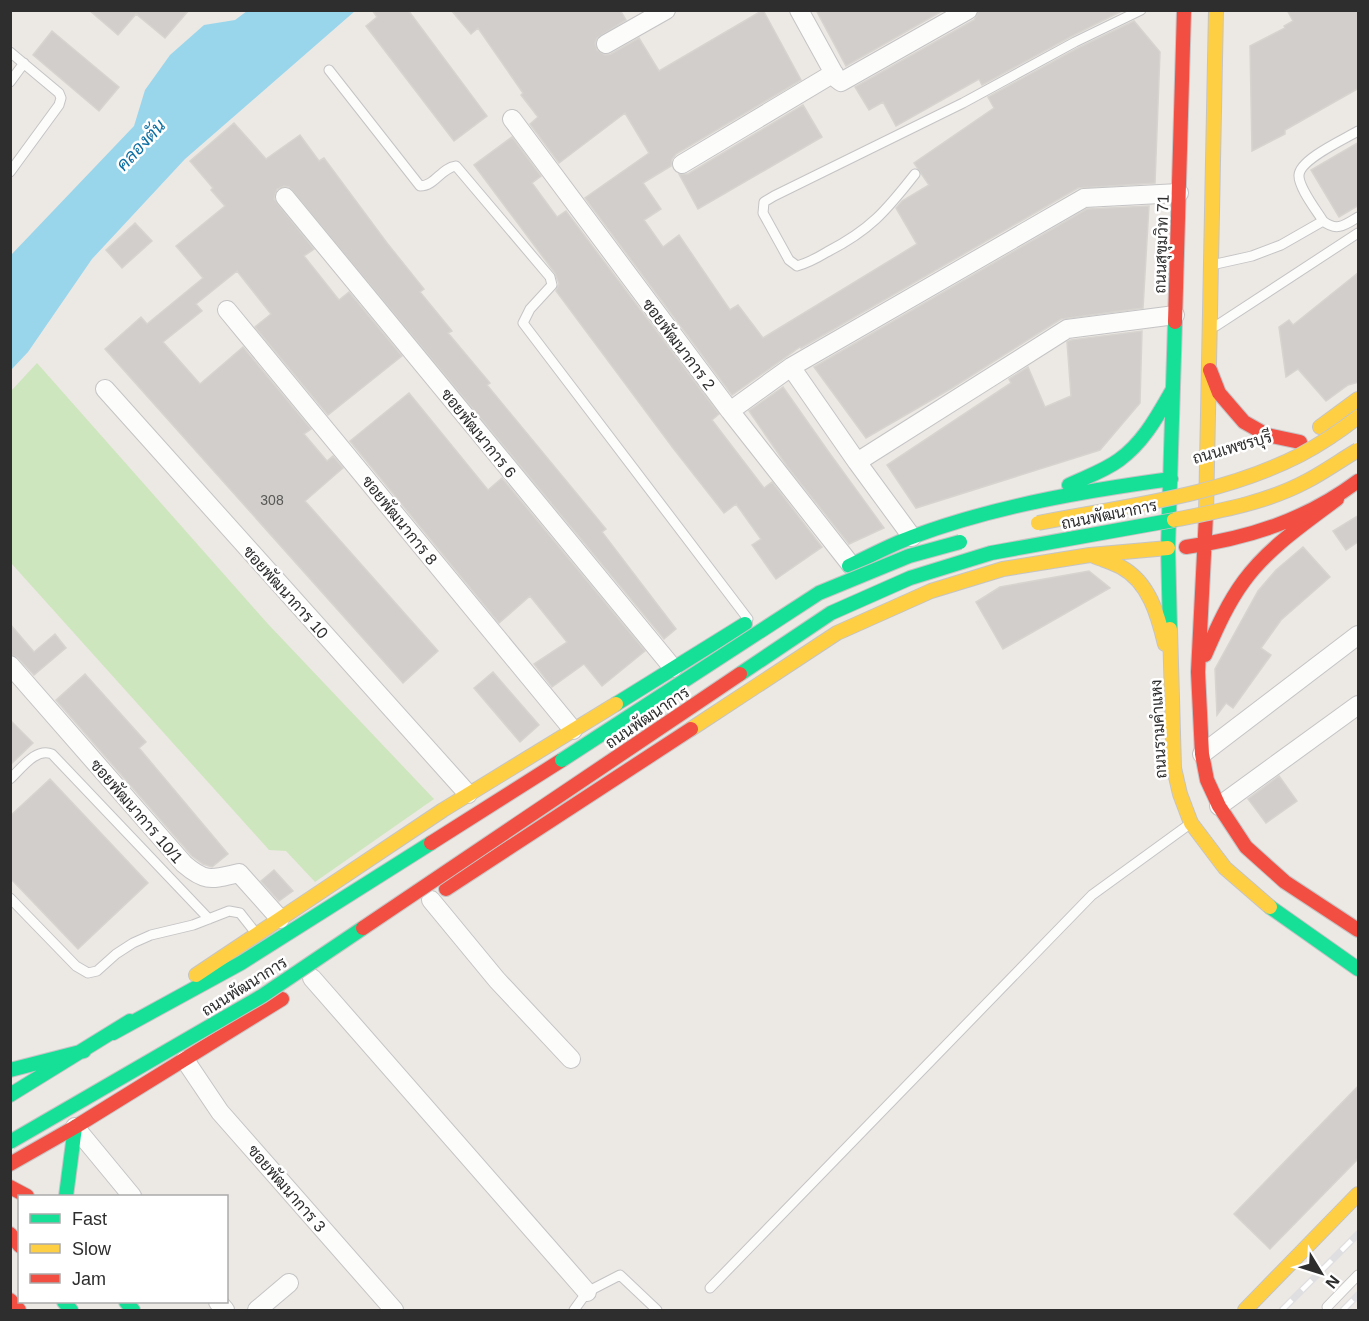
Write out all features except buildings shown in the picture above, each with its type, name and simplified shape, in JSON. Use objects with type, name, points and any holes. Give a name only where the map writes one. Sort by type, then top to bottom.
[{"type":"main road","name":"ถนนสุขุมวิท 71","points":[[1184,10],[1173,389],[1188,476]]},
{"type":"main road","points":[[1216,10],[1208,365],[1188,476],[1205,544],[1198,672],[1202,754],[1207,780],[1219,806],[1246,847],[1285,882],[1356,923]]},
{"type":"main road","points":[[1208,365],[1219,393],[1244,422],[1267,435],[1300,442]]},
{"type":"main road","points":[[1027,504],[1119,460],[1138,442],[1153,423],[1173,389]]},
{"type":"main road","name":"ถนนเพชรบุรี","points":[[1245,463],[1265,458],[1300,442],[1359,399]]},
{"type":"main road","name":"ถนนพัฒนาการ","points":[[1023,526],[1211,488],[1252,475],[1294,458],[1320,444],[1359,417]]},
{"type":"main road","name":"ถนนพัฒนาการ","points":[[10,1142],[262,996],[831,613],[910,578],[991,553],[1236,507],[1305,482],[1359,450]]},
{"type":"main road","name":"ถนนเพชรบุรี","points":[[1188,476],[1226,468]]},
{"type":"main road","name":"ถนนพัฒนาการ","points":[[10,1095],[113,1033],[468,794],[813,583],[912,537],[990,513],[1072,493],[1188,476]]},
{"type":"main road","name":"ถนนรามคำแหง","points":[[1188,476],[1168,548],[1174,768],[1180,794],[1191,823],[1225,868],[1262,902],[1359,969]]},
{"type":"main road","points":[[1198,672],[1224,615],[1244,581],[1287,538],[1359,482]]},
{"type":"main road","points":[[1168,548],[1205,544],[1252,534],[1292,520],[1337,499]]},
{"type":"main road","name":"ถนนพัฒนาการ","points":[[113,1033],[241,963],[562,760],[819,593],[909,556],[978,537]]},
{"type":"main road","name":"ถนนพัฒนาการ","points":[[426,903],[837,633],[932,591],[1002,570],[1090,555],[1168,548]]},
{"type":"main road","points":[[1090,555],[1123,568],[1151,599],[1160,621],[1171,672]]},
{"type":"main road","points":[[847,567],[867,594],[870,604],[869,619]]},
{"type":"main road","name":"ถนนพัฒนาการ","points":[[10,1164],[272,1007],[362,946]]},
{"type":"main road","points":[[10,1070],[84,1051]]},
{"type":"main road","points":[[66,1195],[75,1127]]},
{"type":"main road","points":[[10,1187],[24,1195]]},
{"type":"main road","points":[[1245,1311],[1359,1194]]},
{"type":"main road","points":[[10,1300],[19,1311]]},
{"type":"street","points":[[606,44],[666,10]]},
{"type":"street","points":[[799,10],[837,77]]},
{"type":"street","points":[[682,164],[837,77],[968,10]]},
{"type":"street","name":"ซอยพัฒนาการ 2","points":[[512,119],[847,567]]},
{"type":"street","points":[[730,411],[791,367],[1084,198],[1179,193]]},
{"type":"street","name":"ซอยพัฒนาการ 6","points":[[285,197],[673,668]]},
{"type":"street","name":"ซอยพัฒนาการ 8","points":[[226,310],[573,730]]},
{"type":"street","points":[[857,462],[1067,329],[1175,315]]},
{"type":"street","points":[[791,367],[912,537]]},
{"type":"street","name":"ซอยพัฒนาการ 10","points":[[105,389],[468,794]]},
{"type":"street","points":[[1202,754],[1359,635]]},
{"type":"street","name":"ซอยพัฒนาการ 10/1","points":[[10,666],[184,864],[198,876],[211,879],[239,873],[280,919]]},
{"type":"street","points":[[1219,806],[1359,705]]},
{"type":"street","points":[[426,903],[571,1059]]},
{"type":"street","points":[[312,978],[587,1292]]},
{"type":"street","name":"ซอยพัฒนาการ 3","points":[[185,1060],[220,1112],[394,1311]]},
{"type":"street","points":[[75,1127],[130,1195]]},
{"type":"street","points":[[257,1311],[289,1284]]},
{"type":"lane","points":[[915,174],[884,213],[853,239],[806,264],[797,266],[789,260],[763,213],[764,202],[774,195],[963,103],[1075,42],[1142,10]]},
{"type":"lane","points":[[10,52],[59,93],[61,98],[59,105],[14,161],[10,172]]},
{"type":"lane","points":[[10,82],[24,63]]},
{"type":"lane","points":[[329,70],[420,186],[427,186],[449,167],[456,166],[550,277],[552,285],[530,309],[522,323],[750,621]]},
{"type":"lane","points":[[1359,131],[1303,164],[1298,176],[1302,188],[1323,221],[1331,227],[1337,228],[1359,217]]},
{"type":"lane","points":[[1210,265],[1272,249],[1323,221]]},
{"type":"lane","points":[[1209,331],[1359,233]]},
{"type":"lane","points":[[10,779],[37,754],[45,752],[52,754],[209,919]]},
{"type":"lane","points":[[710,1288],[1092,894],[1191,823]]},
{"type":"lane","points":[[10,898],[76,966],[88,973],[97,971],[133,943],[151,935],[193,926],[229,910],[236,911],[257,934]]},
{"type":"lane","points":[[574,1311],[587,1292],[620,1275],[657,1311]]},
{"type":"lane","points":[[1327,1307],[1359,1275]]},
{"type":"green space","points":[[37,363],[268,624],[434,799],[315,882],[286,851],[269,850],[11,563],[10,392]]},
{"type":"water","name":"คลองตัน","points":[[247,11],[355,11],[185,159],[92,259],[28,352],[11,370],[11,255],[134,126],[145,90],[170,55],[204,25],[235,20]]},
{"type":"railway","points":[[1282,1310],[1358,1234]]},
{"type":"railway","points":[[1343,1310],[1358,1295]]},
{"type":"traffic: fast","points":[[1170,629],[1168,548],[1175,322]]},
{"type":"traffic: fast","points":[[1069,485],[1107,467],[1128,453],[1150,428],[1173,389]]},
{"type":"traffic: fast","points":[[849,566],[904,540],[1007,508],[1072,494],[1171,479]]},
{"type":"traffic: fast","points":[[740,674],[831,613],[910,578],[991,553],[1174,520]]},
{"type":"traffic: fast","points":[[562,760],[819,593],[909,556],[960,542]]},
{"type":"traffic: fast","points":[[616,704],[745,624]]},
{"type":"traffic: fast","points":[[113,1033],[241,963],[431,843]]},
{"type":"traffic: fast","points":[[1270,907],[1358,969]]},
{"type":"traffic: fast","points":[[10,1142],[262,996],[363,928]]},
{"type":"traffic: fast","points":[[10,1095],[130,1021]]},
{"type":"traffic: fast","points":[[10,1070],[84,1051]]},
{"type":"traffic: fast","points":[[66,1195],[75,1127]]},
{"type":"traffic: fast","points":[[65,1303],[71,1310]]},
{"type":"traffic: fast","points":[[127,1303],[133,1310]]},
{"type":"traffic: slow","points":[[1206,515],[1216,10]]},
{"type":"traffic: slow","points":[[1320,427],[1358,399]]},
{"type":"traffic: slow","points":[[1038,523],[1172,498],[1238,481],[1300,455],[1358,417]]},
{"type":"traffic: slow","points":[[1174,520],[1242,505],[1291,489],[1358,450]]},
{"type":"traffic: slow","points":[[691,729],[837,633],[931,591],[1003,569],[1090,555],[1168,548]]},
{"type":"traffic: slow","points":[[1094,556],[1121,567],[1139,581],[1151,600],[1165,644]]},
{"type":"traffic: slow","points":[[1170,629],[1174,768],[1180,794],[1191,823],[1225,868],[1270,907]]},
{"type":"traffic: slow","points":[[196,975],[443,810],[616,704]]},
{"type":"traffic: slow","points":[[1245,1310],[1358,1194]]},
{"type":"traffic: jam","points":[[1175,322],[1184,10]]},
{"type":"traffic: jam","points":[[1210,370],[1219,393],[1244,422],[1267,435],[1300,442]]},
{"type":"traffic: jam","points":[[1186,547],[1232,538],[1297,517],[1338,495],[1358,481]]},
{"type":"traffic: jam","points":[[1205,655],[1227,608],[1254,569],[1287,537],[1337,499]]},
{"type":"traffic: jam","points":[[1206,515],[1198,672],[1202,754],[1207,780],[1219,806],[1246,847],[1285,882],[1358,930]]},
{"type":"traffic: jam","points":[[363,928],[740,674]]},
{"type":"traffic: jam","points":[[446,889],[691,729]]},
{"type":"traffic: jam","points":[[431,843],[562,760]]},
{"type":"traffic: jam","points":[[10,1164],[75,1127],[282,999]]},
{"type":"traffic: jam","points":[[10,1187],[25,1195]]},
{"type":"traffic: jam","points":[[10,1234],[18,1244]]},
{"type":"traffic: jam","points":[[10,1300],[19,1310]]}]
